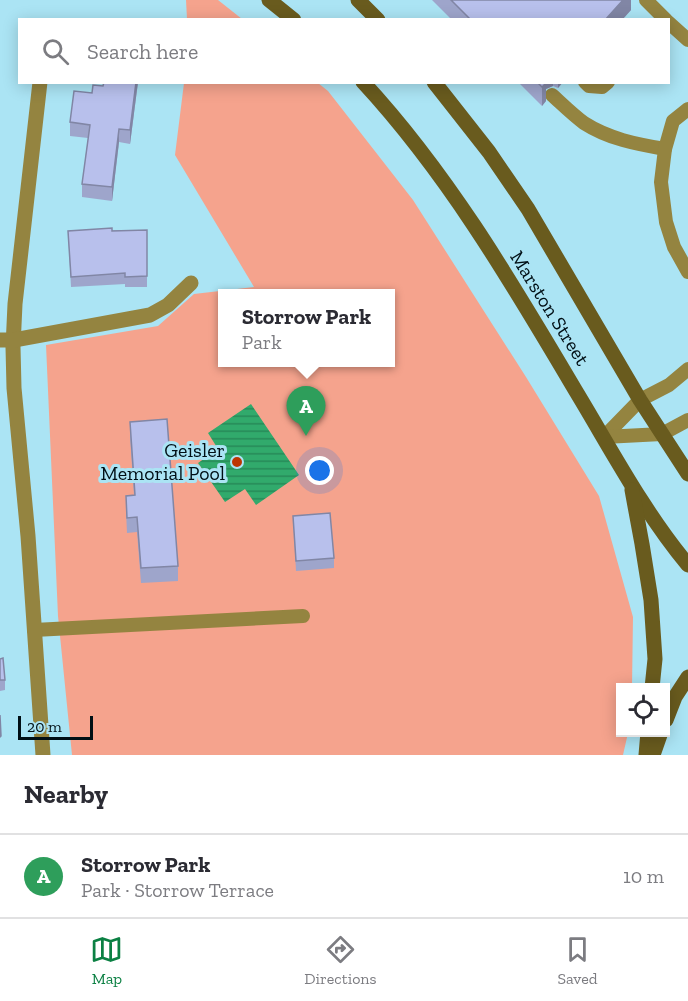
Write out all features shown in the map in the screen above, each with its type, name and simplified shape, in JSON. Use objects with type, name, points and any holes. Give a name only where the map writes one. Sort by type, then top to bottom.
[{"type":"main road","points":[[269,0],[292,18]]},
{"type":"main road","points":[[358,0],[376,18]]},
{"type":"main road","name":"Marston Street","points":[[365,84],[393,114],[442,179],[517,291],[645,506],[688,565]]},
{"type":"main road","name":"Marston Street","points":[[440,84],[528,209],[640,400],[688,474]]},
{"type":"main road","points":[[630,482],[651,600],[655,659],[652,683]]},
{"type":"main road","points":[[670,710],[688,677]]},
{"type":"main road","points":[[646,755],[648,737]]},
{"type":"main road","points":[[653,755],[659,737]]},
{"type":"street","points":[[40,84],[15,304],[7,340],[26,513],[43,755]]},
{"type":"street","points":[[7,340],[150,315],[168,305],[191,283]]},
{"type":"lane","points":[[646,0],[664,18]]},
{"type":"lane","points":[[670,24],[688,40]]},
{"type":"lane","points":[[587,84],[602,87],[606,84]]},
{"type":"lane","points":[[552,95],[582,121],[599,132],[631,143],[665,149]]},
{"type":"lane","points":[[688,109],[673,121],[665,149],[661,182],[666,222],[674,247],[688,272]]},
{"type":"lane","points":[[604,437],[640,400],[669,385],[688,369]]},
{"type":"lane","points":[[604,437],[662,434],[688,420]]},
{"type":"lane","points":[[34,630],[303,616]]},
{"type":"shaded area","points":[[186,0],[218,0],[241,18],[187,18]]},
{"type":"shaded area","points":[[184,84],[319,84],[328,91],[413,200],[599,496],[633,617],[632,683],[616,683],[616,737],[627,737],[623,755],[72,755],[58,616],[46,345],[158,326],[194,294],[218,291],[218,367],[395,367],[395,289],[237,289],[254,287],[175,155]]},
{"type":"shaded area","points":[[251,404],[299,475],[256,505],[245,489],[225,502],[198,463],[218,449],[208,433]]},
{"type":"building","points":[[451,0],[623,0],[607,18],[469,18]]},
{"type":"building","points":[[104,84],[136,84],[130,130],[119,129],[112,187],[82,184],[90,125],[70,122],[74,91],[92,93],[93,85],[103,86]]},
{"type":"building","points":[[112,228],[112,231],[147,230],[147,276],[125,277],[125,273],[71,277],[68,231]]},
{"type":"building","points":[[167,419],[178,566],[141,568],[137,517],[127,518],[126,496],[135,495],[130,422]]},
{"type":"building","points":[[330,513],[334,558],[296,561],[293,516]]},
{"type":"building","points":[[3,658],[5,680],[0,680],[0,659]]},
{"type":"place","name":"Storrow Park","points":[[306,436]]},
{"type":"place","name":"Geisler Memorial Pool","points":[[237,462]]}]
